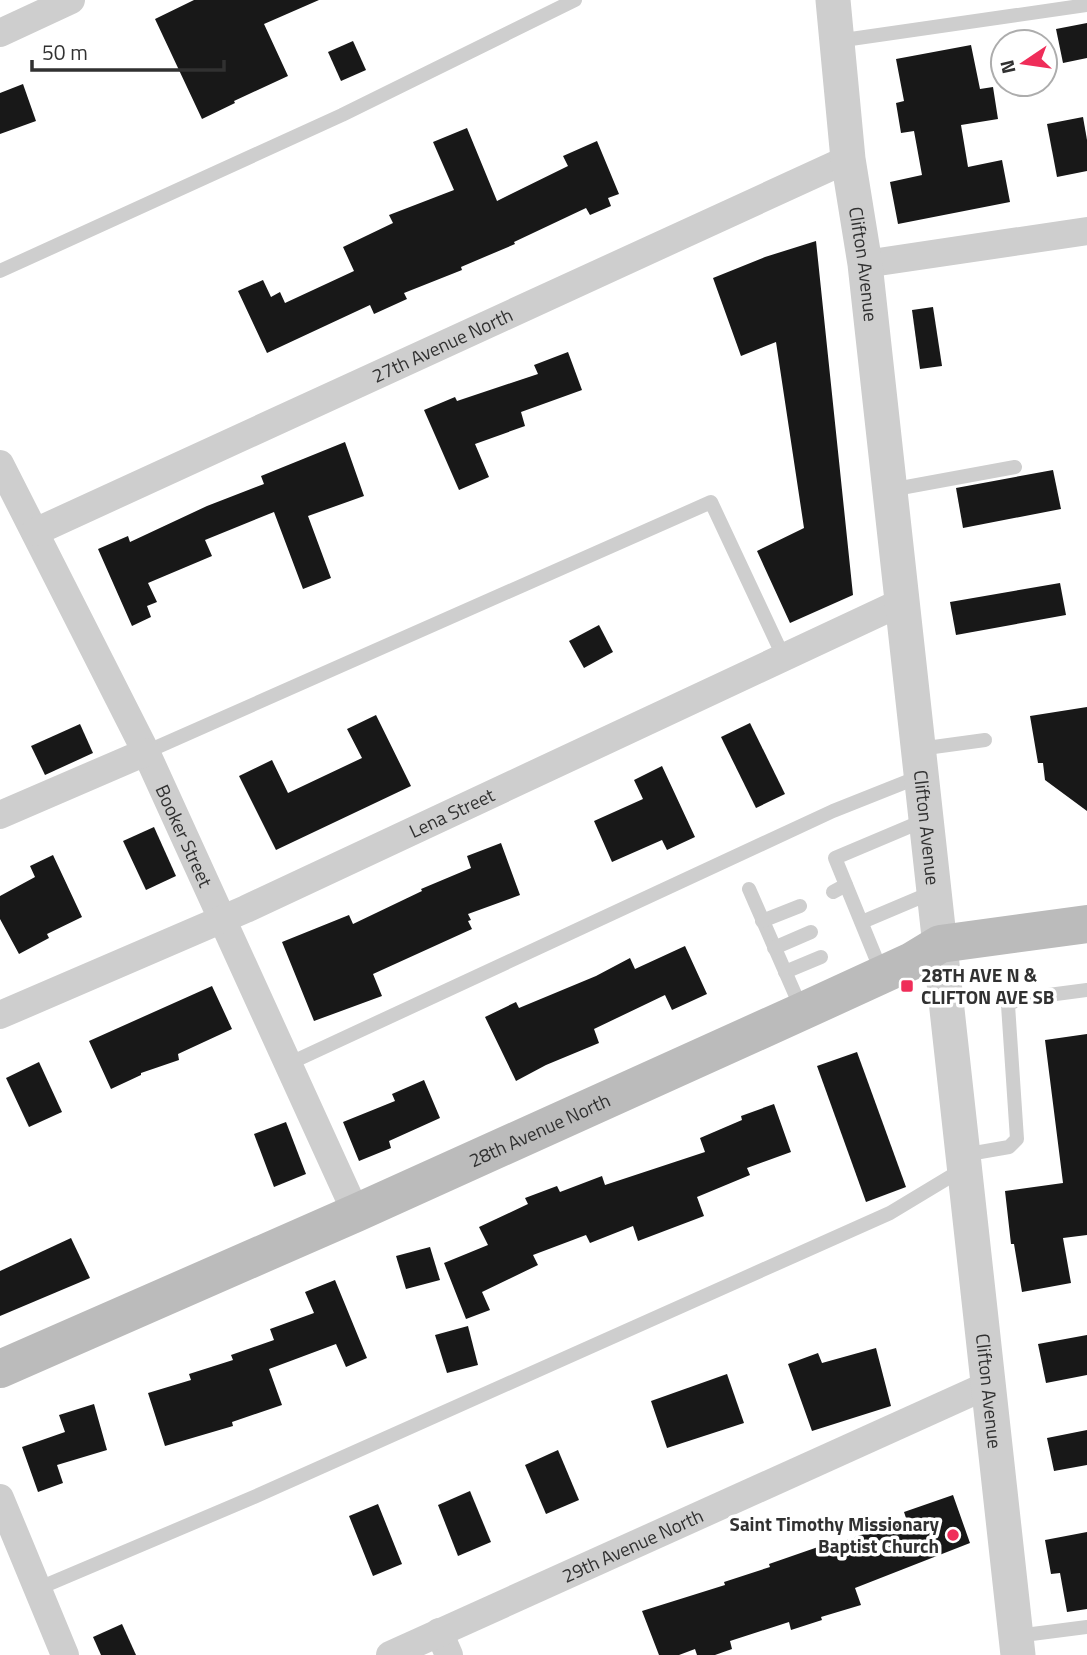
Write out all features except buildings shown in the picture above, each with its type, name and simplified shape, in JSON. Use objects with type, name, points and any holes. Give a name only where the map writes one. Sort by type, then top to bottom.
[{"type":"main road","name":"28th Avenue North","points":[[0,1369],[356,1213],[803,1011],[912,961],[940,944],[1087,924]]},
{"type":"street","points":[[0,33],[71,0]]},
{"type":"street","name":"Clifton Avenue","points":[[833,0],[848,159],[865,264],[1017,1645]]},
{"type":"street","name":"27th Avenue North","points":[[35,532],[848,159]]},
{"type":"street","points":[[865,264],[1087,231]]},
{"type":"street","name":"Booker Street","points":[[0,464],[146,752],[356,1213]]},
{"type":"street","name":"Lena Street","points":[[0,1016],[222,920],[902,602]]},
{"type":"street","points":[[1,811],[146,752]]},
{"type":"street","name":"29th Avenue North","points":[[390,1655],[444,1644],[988,1385]]},
{"type":"street","points":[[0,1498],[65,1655]]},
{"type":"lane","points":[[0,271],[342,115],[575,0]]},
{"type":"lane","points":[[837,41],[1087,5]]},
{"type":"lane","points":[[890,490],[1015,467]]},
{"type":"lane","points":[[146,752],[711,502],[784,658]]},
{"type":"lane","points":[[288,1064],[832,811],[920,762],[985,740]]},
{"type":"lane","points":[[882,973],[840,888],[835,858],[926,820]]},
{"type":"lane","points":[[749,888],[803,1011]]},
{"type":"lane","points":[[858,925],[934,891]]},
{"type":"lane","points":[[762,921],[800,906]]},
{"type":"lane","points":[[774,948],[811,932]]},
{"type":"lane","points":[[785,972],[821,957]]},
{"type":"lane","points":[[37,1589],[254,1497],[890,1213],[964,1161],[1009,1147],[1017,1139],[1007,1005],[1018,999],[1087,990]]},
{"type":"lane","points":[[1017,1645],[1087,1627]]},
{"type":"place","name":"28TH AVE N & CLIFTON AVE SB","points":[[907,986]]},
{"type":"place","name":"Saint Timothy Missionary Baptist Church","points":[[953,1535]]}]
